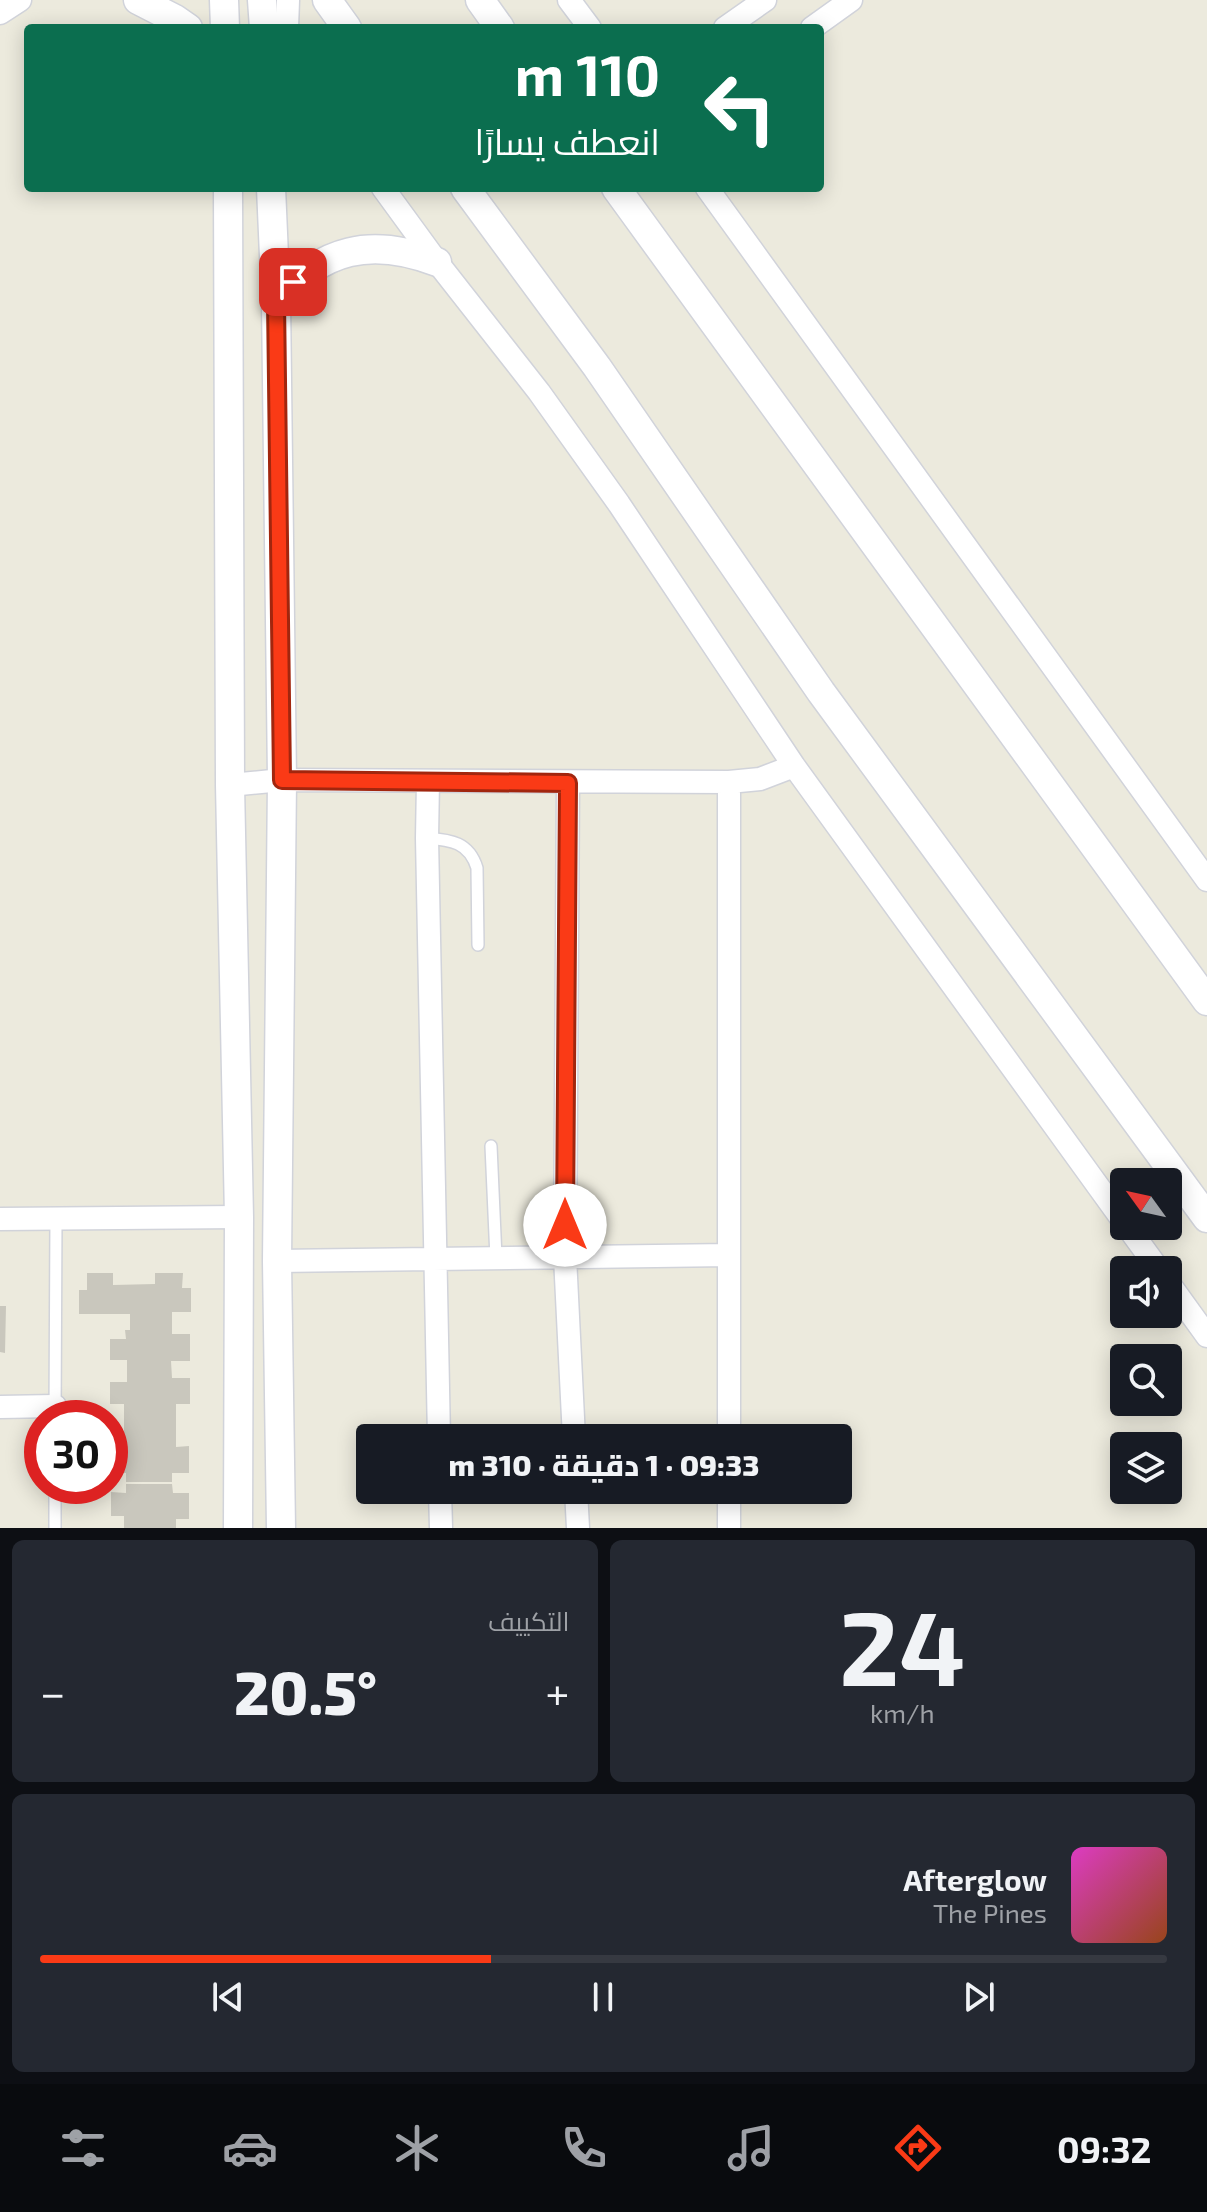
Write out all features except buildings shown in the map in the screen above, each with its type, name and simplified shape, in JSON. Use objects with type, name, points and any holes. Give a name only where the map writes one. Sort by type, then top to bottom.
[{"type":"street","points":[[0,13],[20,0]]},
{"type":"street","points":[[138,0],[182,24]]},
{"type":"street","points":[[224,0],[225,24]]},
{"type":"street","points":[[262,0],[264,24]]},
{"type":"street","points":[[287,24],[288,0]]},
{"type":"street","points":[[327,0],[344,24]]},
{"type":"street","points":[[480,0],[497,24]]},
{"type":"street","points":[[569,0],[587,24]]},
{"type":"street","points":[[731,24],[765,0]]},
{"type":"street","points":[[818,24],[851,0]]},
{"type":"street","points":[[228,192],[230,785],[239,1217],[238,1528]]},
{"type":"street","points":[[271,192],[276,301],[282,780],[277,1261],[281,1528]]},
{"type":"street","points":[[386,192],[539,392],[619,504],[794,766],[1110,1202]]},
{"type":"street","points":[[468,192],[597,367],[821,692],[1207,1218]]},
{"type":"street","points":[[619,192],[1207,1001]]},
{"type":"street","points":[[710,192],[1207,880]]},
{"type":"street","points":[[276,301],[293,282],[314,266],[349,252],[387,248],[437,262]]},
{"type":"street","points":[[230,785],[282,780],[729,782],[760,779],[794,766]]},
{"type":"street","points":[[428,781],[439,1424]]},
{"type":"street","points":[[729,782],[729,1424]]},
{"type":"street","points":[[568,783],[565,1257],[573,1424]]},
{"type":"street","points":[[0,1219],[239,1217]]},
{"type":"street","points":[[277,1261],[729,1255]]},
{"type":"street","points":[[1182,1301],[1207,1336]]},
{"type":"street","points":[[0,1407],[24,1409]]},
{"type":"street","points":[[440,1504],[441,1528]]},
{"type":"street","points":[[577,1504],[578,1528]]},
{"type":"street","points":[[729,1504],[729,1528]]},
{"type":"lane","points":[[427,838],[453,840],[462,844],[474,858],[477,868],[478,945]]},
{"type":"lane","points":[[491,1146],[496,1258]]},
{"type":"lane","points":[[55,1400],[56,1218]]},
{"type":"lane","points":[[55,1504],[55,1528]]},
{"type":"route","points":[[293,282],[276,301],[282,780],[568,783],[565,1225]]}]
